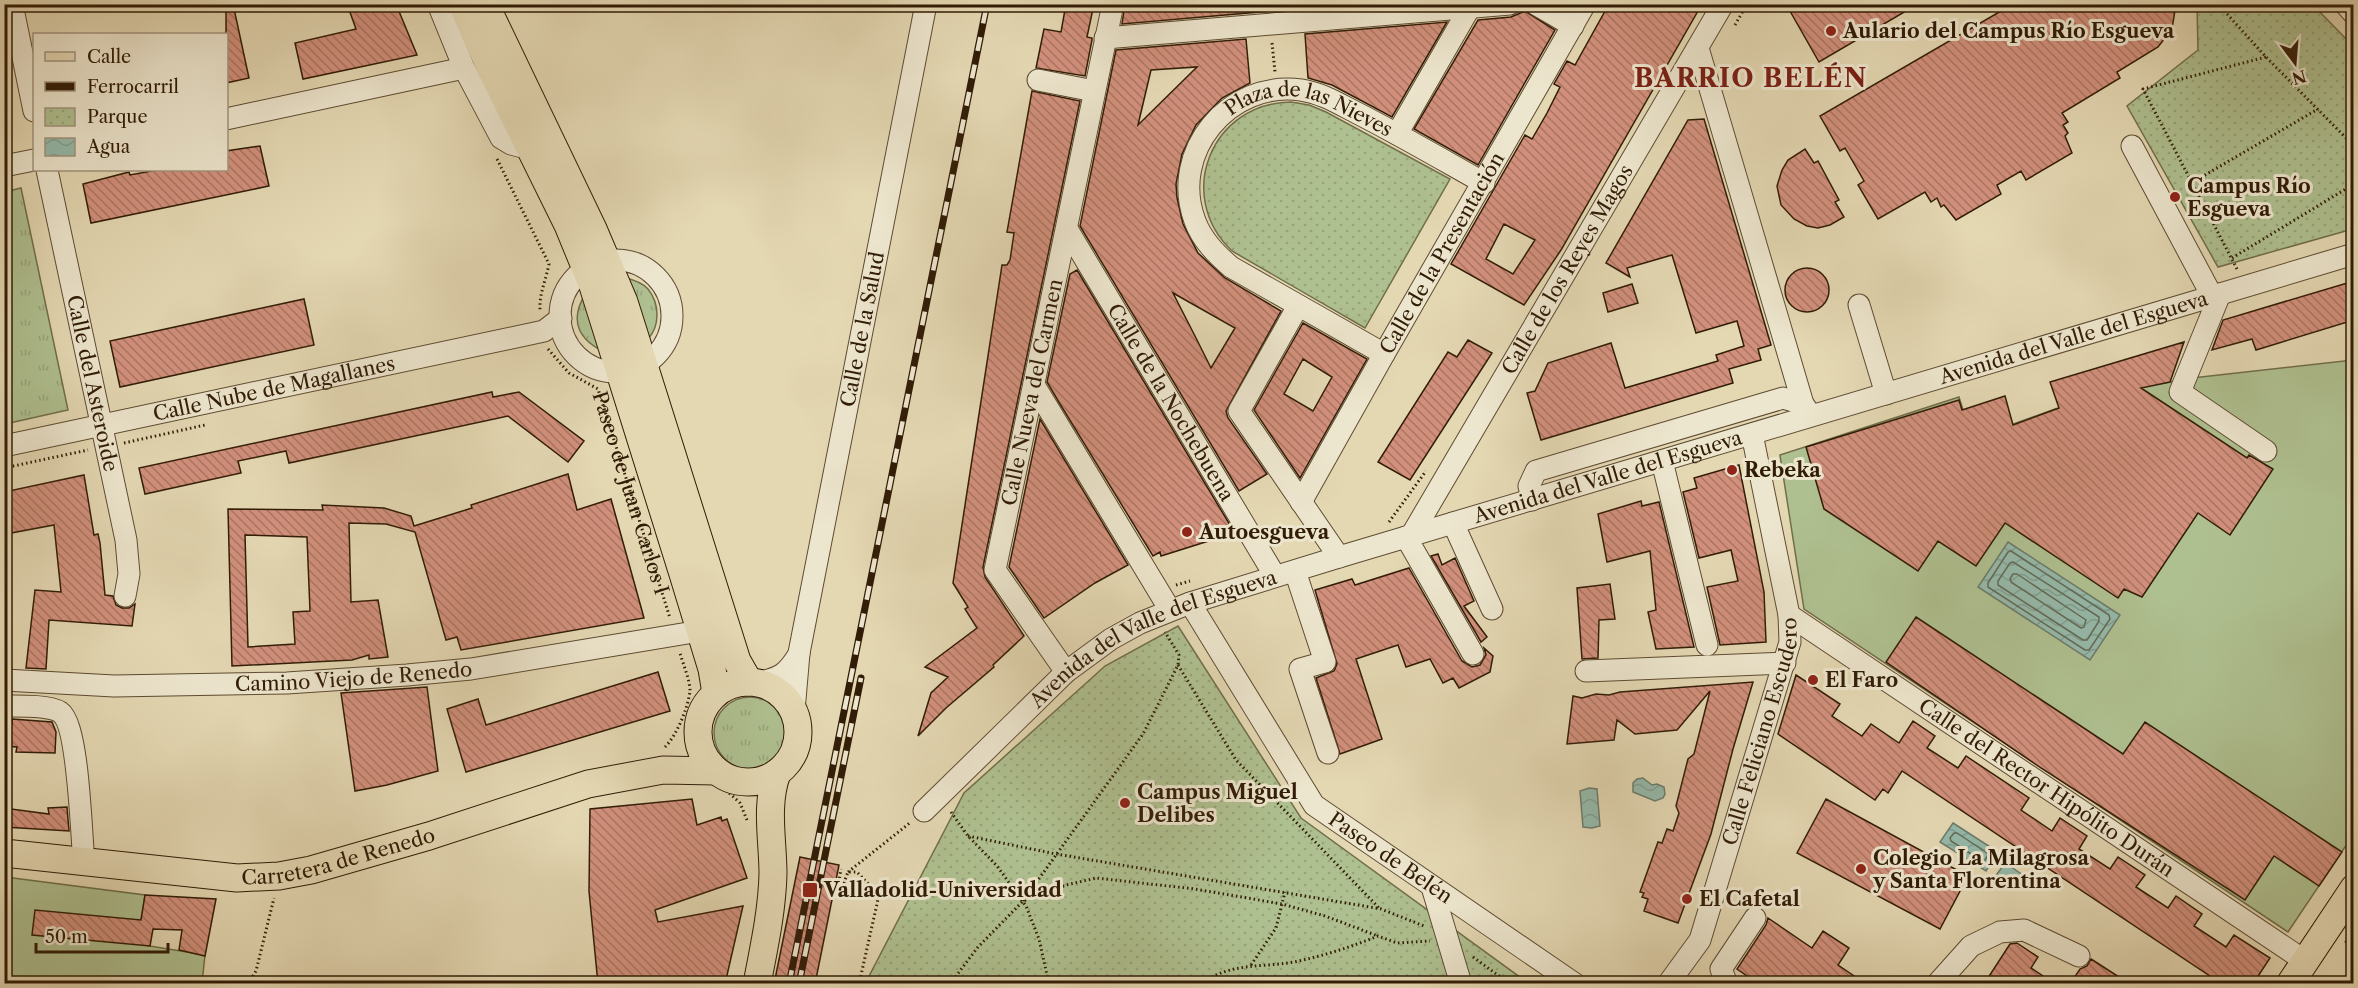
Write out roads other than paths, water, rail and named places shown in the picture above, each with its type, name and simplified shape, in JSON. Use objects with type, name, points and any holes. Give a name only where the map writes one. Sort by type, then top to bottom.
[{"type":"main road","name":"Paseo de Juan Carlos I","points":[[462,4],[530,149],[596,264],[624,302],[632,368],[687,632],[716,693]]},
{"type":"main road","name":"Paseo de Juan Carlos I","points":[[486,4],[596,264]]},
{"type":"main road","name":"Paseo de Juan Carlos I","points":[[632,368],[736,661],[753,682]]},
{"type":"main road","points":[[663,770],[685,749],[698,732],[703,710],[716,693],[732,684],[753,682],[774,689],[782,695],[794,711],[798,730],[795,750],[784,767],[762,780],[724,780]]},
{"type":"main road","points":[[698,732],[704,757],[724,780],[747,789],[763,814],[759,828],[773,874],[769,922],[757,984]]},
{"type":"main road","name":"Carretera de Renedo","points":[[4,853],[237,878],[279,876],[311,870],[429,836],[588,784],[663,770],[724,780]]},
{"type":"main road","points":[[759,828],[777,773]]},
{"type":"main road","points":[[2290,984],[2350,900]]},
{"type":"street","points":[[12,4],[33,106]]},
{"type":"street","points":[[438,4],[464,68],[501,138],[511,144],[530,149]]},
{"type":"street","name":"Calle de la Salud","points":[[794,711],[799,654],[926,4]]},
{"type":"street","name":"Calle Nueva del Carmen","points":[[1066,672],[995,570],[1113,4]]},
{"type":"street","points":[[1105,38],[1510,4]]},
{"type":"street","points":[[1535,4],[1573,26]]},
{"type":"street","name":"Calle de la Presentación","points":[[1301,502],[1585,4]]},
{"type":"street","name":"Calle de los Reyes Magos","points":[[1409,537],[1723,4]]},
{"type":"street","points":[[2345,4],[2354,14]]},
{"type":"street","points":[[1397,134],[1470,7]]},
{"type":"street","points":[[1698,48],[1808,410]]},
{"type":"street","points":[[228,119],[464,68]]},
{"type":"street","points":[[1038,80],[1094,91]]},
{"type":"street","name":"Plaza de las Nieves","points":[[1384,354],[1231,267],[1216,254],[1204,238],[1195,220],[1190,198],[1190,176],[1201,138],[1230,106],[1252,95],[1277,89],[1316,93],[1397,134],[1484,183]]},
{"type":"street","points":[[2132,146],[2216,295],[2180,392],[2266,451]]},
{"type":"street","points":[[4,166],[33,159]]},
{"type":"street","name":"Calle del Asteroide","points":[[47,171],[126,540],[129,574],[125,596]]},
{"type":"street","name":"Calle de la Nochebuena","points":[[1067,229],[1285,574],[1326,662],[1300,669],[1328,753]]},
{"type":"street","name":"Avenida del Valle del Esgueva","points":[[924,812],[1066,672],[1126,630],[1165,618],[1190,603],[1752,434],[1808,410],[1886,394],[2354,254]]},
{"type":"street","points":[[624,260],[639,264],[654,274],[665,286],[673,307],[671,332],[663,348],[632,368],[603,370],[592,367],[581,359],[552,324],[567,289],[596,264],[624,260]]},
{"type":"street","points":[[1859,305],[1886,394]]},
{"type":"street","points":[[1298,306],[1239,411],[1340,557]]},
{"type":"street","name":"Calle Nube de Magallanes","points":[[4,446],[552,324]]},
{"type":"street","points":[[1034,385],[1165,618]]},
{"type":"street","points":[[1532,500],[1529,486],[1536,471],[1783,398],[1808,410]]},
{"type":"street","name":"Calle Feliciano Escudero","points":[[1668,984],[1700,939],[1790,642],[1789,615],[1752,434]]},
{"type":"street","points":[[1624,444],[1632,470]]},
{"type":"street","points":[[1662,461],[1707,645]]},
{"type":"street","points":[[1452,523],[1492,609]]},
{"type":"street","points":[[1409,537],[1473,654]]},
{"type":"street","name":"Paseo de Belén","points":[[1190,603],[1314,805],[1575,984]]},
{"type":"street","name":"Calle del Rector Hipólito Durán","points":[[1789,615],[2305,961]]},
{"type":"street","name":"Camino Viejo de Renedo","points":[[4,680],[114,686],[299,682],[471,669],[687,632]]},
{"type":"street","name":"Calle de la Salud","points":[[753,682],[782,677],[791,668],[799,654]]},
{"type":"street","points":[[1586,671],[1785,663]]},
{"type":"street","points":[[4,706],[54,710],[60,712],[69,723],[75,748],[84,862]]},
{"type":"street","points":[[1432,887],[1461,984]]},
{"type":"street","points":[[1727,984],[1721,969],[1755,918]]},
{"type":"street","points":[[1937,984],[1971,946],[2000,932],[2024,930],[2079,956]]},
{"type":"water","points":[[2008,542],[2120,615],[2090,660],[1978,587]]},
{"type":"water","points":[[1643,778],[1652,785],[1657,784],[1664,787],[1663,798],[1655,801],[1633,792],[1633,783]]},
{"type":"water","points":[[1589,788],[1597,789],[1600,826],[1592,828],[1583,827],[1580,791]]},
{"type":"water","points":[[1953,823],[1998,852],[1986,871],[1940,842]]},
{"type":"water","points":[[2005,863],[2026,877],[2018,888],[1997,874]]},
{"type":"railway","points":[[789,984],[987,4]]},
{"type":"railway","points":[[799,984],[861,678]]},
{"type":"place","name":"Aulario del Campus Río Esgueva","points":[[1831,31]]},
{"type":"place","name":"Campus Río Esgueva","points":[[2175,197]]},
{"type":"place","name":"Rebeka","points":[[1732,470]]},
{"type":"place","name":"Autoesgueva","points":[[1187,532]]},
{"type":"place","name":"El Faro","points":[[1813,680]]},
{"type":"place","name":"Campus Miguel Delibes","points":[[1125,803]]},
{"type":"place","name":"Colegio La Milagrosa y Santa Florentina","points":[[1861,869]]},
{"type":"place","name":"Valladolid-Universidad","points":[[810,890]]},
{"type":"place","name":"El Cafetal","points":[[1687,899]]},
{"type":"district","name":"BARRIO BELÉN","points":[[1751,78]]}]
